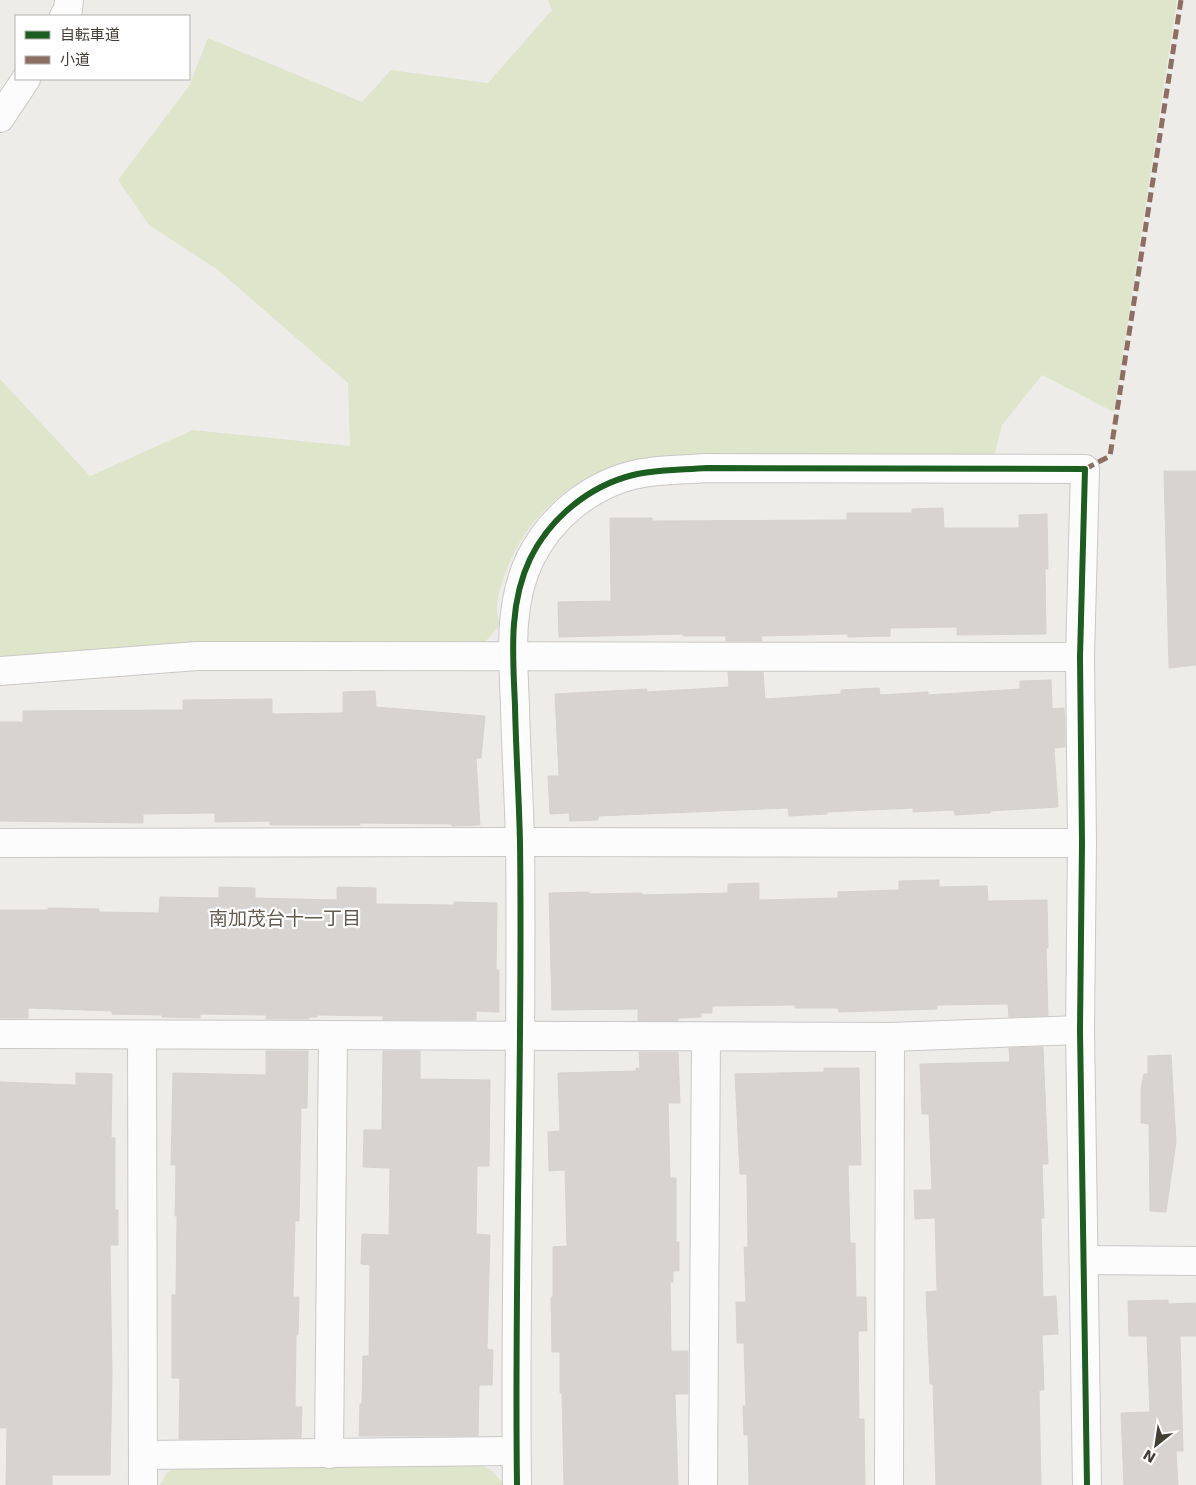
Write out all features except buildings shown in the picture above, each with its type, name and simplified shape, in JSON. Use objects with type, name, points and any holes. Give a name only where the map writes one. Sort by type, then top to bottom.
[{"type":"street","points":[[65,15],[70,0]]},
{"type":"street","points":[[0,118],[25,80]]},
{"type":"street","points":[[517,1485],[520,842],[513,656],[514,613],[520,585],[530,559],[545,535],[562,514],[606,484],[632,475],[658,471],[708,468],[1036,468],[1085,469],[1080,657],[1082,843],[1080,1030],[1087,1485]]},
{"type":"street","points":[[0,671],[197,656],[1080,657]]},
{"type":"street","points":[[0,843],[1082,843]]},
{"type":"street","points":[[0,1034],[890,1037],[1080,1030]]},
{"type":"street","points":[[142,1035],[143,1485]]},
{"type":"street","points":[[329,1454],[333,1036]]},
{"type":"street","points":[[704,1485],[706,1037]]},
{"type":"street","points":[[889,1485],[890,1037]]},
{"type":"street","points":[[1084,1260],[1196,1261]]},
{"type":"street","points":[[143,1455],[516,1451]]},
{"type":"green space","points":[[548,0],[1177,0],[1114,412],[1042,375],[1002,425],[994,457],[658,457],[610,469],[588,478],[568,491],[549,505],[533,523],[519,543],[508,566],[498,596],[497,613],[500,625],[484,643],[265,641],[0,656],[0,379],[90,476],[193,430],[350,446],[348,383],[218,270],[149,225],[118,180],[189,86],[208,38],[362,102],[391,70],[488,83],[552,10]]},
{"type":"green space","points":[[480,1465],[491,1470],[505,1485],[160,1485],[168,1472],[179,1467]]},
{"type":"marked path","points":[[1085,469],[1110,456],[1181,0]]},
{"type":"cycle path","points":[[517,1485],[516,1405],[521,923],[520,826],[513,650],[518,594],[530,559],[538,544],[560,517],[586,496],[601,487],[633,475],[707,468],[1085,469],[1080,657],[1082,843],[1080,1030],[1087,1485]]},
{"type":"district","name":"南加茂台十一丁目","points":[[285,918]]}]
